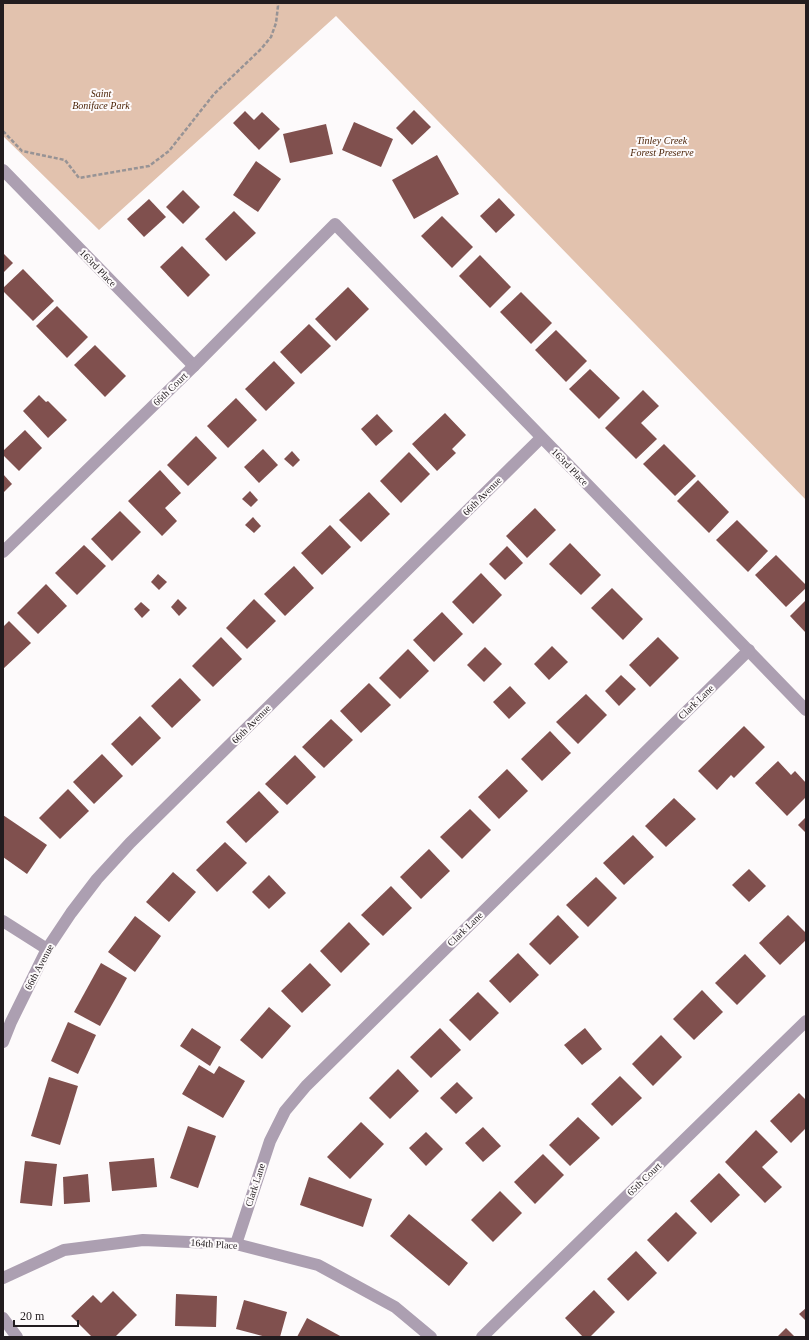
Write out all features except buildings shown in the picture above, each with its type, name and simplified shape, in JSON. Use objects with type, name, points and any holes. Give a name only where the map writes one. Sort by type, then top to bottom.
[{"type":"street","name":"163rd Place","points":[[3,170],[194,366]]},
{"type":"street","name":"163rd Place","points":[[335,224],[806,710]]},
{"type":"street","name":"66th Court","points":[[3,552],[194,366],[335,224]]},
{"type":"street","name":"66th Avenue","points":[[3,1042],[10,1022],[47,949],[71,913],[93,885],[130,843],[541,438]]},
{"type":"street","name":"Clark Lane","points":[[236,1244],[270,1141],[285,1111],[306,1086],[748,650]]},
{"type":"street","points":[[3,922],[47,949]]},
{"type":"street","name":"65th Court","points":[[482,1337],[806,1021]]},
{"type":"street","name":"164th Place","points":[[3,1278],[64,1250],[143,1240],[236,1244],[318,1265],[395,1307],[431,1337]]},
{"type":"street","points":[[3,1318],[17,1337]]},
{"type":"path","points":[[3,131],[22,151],[65,160],[79,178],[149,166],[169,151],[214,94],[271,38],[276,23],[277,3]]},
{"type":"green space","name":"Tinley Creek Forest Preserve","points":[[3,3],[806,3],[806,500],[336,16],[99,230],[3,136]]},
{"type":"park label","name":"Saint Boniface Park","points":[[101,98]]}]
